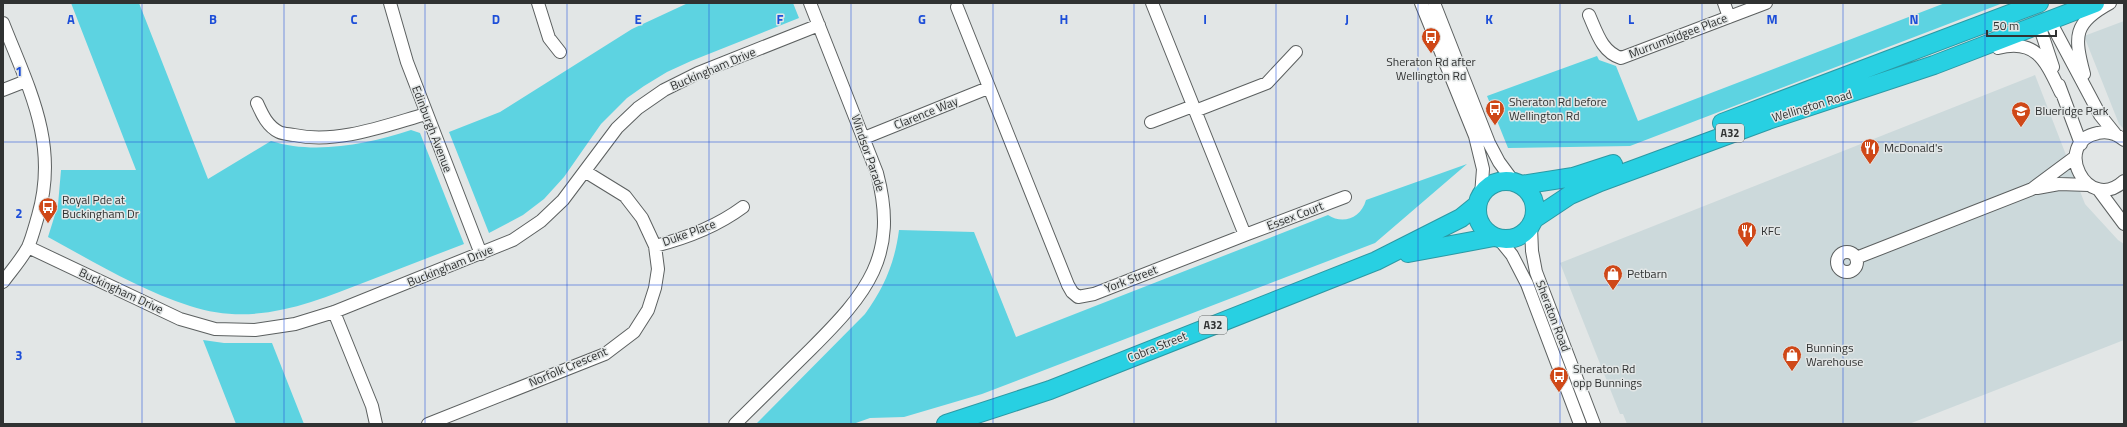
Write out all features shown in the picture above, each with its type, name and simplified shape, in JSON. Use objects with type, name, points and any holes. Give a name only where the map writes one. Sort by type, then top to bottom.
[{"type":"highway","points":[[2043,16],[2046,12],[2062,3]]},
{"type":"highway","name":"Wellington Road","points":[[1517,183],[1555,181],[1593,171],[1947,38],[2029,17],[2043,16],[2095,3]]},
{"type":"highway","name":"Wellington Road","points":[[1533,223],[1570,195],[1608,179],[1754,125],[1934,66],[2043,16]]},
{"type":"highway","name":"A32","points":[[1479,200],[1495,183],[1517,183]]},
{"type":"highway","points":[[1517,183],[1534,200],[1536,206],[1533,223]]},
{"type":"highway","points":[[1479,200],[1478,220],[1487,233],[1496,238]]},
{"type":"highway","name":"Cobra Street","points":[[977,424],[1050,390],[1376,261],[1461,218],[1479,200]]},
{"type":"highway","name":"A32","points":[[1496,238],[1515,238],[1526,232],[1533,223]]},
{"type":"highway","name":"Cobra Street","points":[[1376,261],[1439,246],[1496,238]]},
{"type":"highway","name":"Cobra Street","points":[[946,424],[1050,390]]},
{"type":"street","name":"Edinburgh Avenue","points":[[390,3],[407,62],[426,114],[482,254]]},
{"type":"street","points":[[538,3],[549,38],[560,52]]},
{"type":"street","name":"Windsor Parade","points":[[735,424],[847,313],[863,292],[875,269],[883,242],[885,219],[882,193],[877,173],[810,3]]},
{"type":"street","points":[[1152,3],[1245,235]]},
{"type":"street","points":[[1421,3],[1479,149],[1483,169],[1479,200]]},
{"type":"street","points":[[1434,3],[1491,148],[1499,162],[1517,183]]},
{"type":"street","points":[[1724,3],[1729,17]]},
{"type":"street","name":"Murrumbidgee Place","points":[[1589,15],[1604,48],[1612,55],[1621,58],[1766,3]]},
{"type":"street","points":[[2089,92],[2077,48],[2078,33],[2087,18],[2110,3]]},
{"type":"street","name":"York Street","points":[[957,7],[988,88],[1068,285],[1072,292],[1078,297],[1094,294],[1245,235]]},
{"type":"street","points":[[2043,16],[2089,92],[2100,115],[2121,138]]},
{"type":"street","points":[[2043,16],[2061,92],[2081,144]]},
{"type":"street","points":[[3,23],[26,81],[43,130],[46,176],[42,201],[28,247],[3,282]]},
{"type":"street","name":"Buckingham Drive","points":[[28,247],[180,319],[215,329],[255,330],[295,324],[334,312],[482,254],[513,240],[541,221],[563,200],[586,172],[617,128],[638,108],[664,90],[698,73],[819,25]]},
{"type":"street","points":[[1934,66],[2007,45],[2024,45],[2031,48],[2042,59],[2061,92]]},
{"type":"street","points":[[1151,122],[1267,82],[1296,52]]},
{"type":"street","points":[[3,90],[26,81]]},
{"type":"street","name":"Clarence Way","points":[[864,138],[988,88]]},
{"type":"street","points":[[257,103],[265,120],[279,132],[301,137],[348,134],[371,130],[426,114]]},
{"type":"street","points":[[2121,138],[2109,132],[2096,133],[2081,144],[2076,157],[2078,173],[2094,187],[2124,224]]},
{"type":"street","points":[[2032,189],[2076,157]]},
{"type":"street","name":"Norfolk Crescent","points":[[428,424],[605,354],[634,332],[648,310],[655,288],[658,269],[655,246],[642,218],[625,196],[586,172]]},
{"type":"street","points":[[1856,258],[2032,189],[2058,184],[2113,188],[2124,181]]},
{"type":"street","name":"Essex Court","points":[[1245,235],[1345,197]]},
{"type":"street","name":"Duke Place","points":[[655,246],[708,229],[727,219],[743,207]]},
{"type":"street","name":"Sheraton Road","points":[[1533,223],[1532,251],[1536,272],[1568,373],[1580,424]]},
{"type":"street","name":"Sheraton Road","points":[[1496,238],[1512,255],[1524,277],[1568,373],[1594,424]]},
{"type":"street","points":[[334,312],[372,406],[376,424]]},
{"type":"shaded area","points":[[71,3],[139,3],[208,179],[271,141],[305,147],[341,146],[377,140],[411,130],[420,133],[464,244],[346,290],[303,305],[259,313],[237,314],[214,312],[190,306],[153,292],[135,284],[48,237],[58,205],[61,170],[136,170]]},
{"type":"shaded area","points":[[688,3],[793,3],[799,18],[691,61],[667,72],[644,86],[627,98],[601,124],[564,177],[544,199],[523,215],[489,233],[449,132],[500,112],[632,29]]},
{"type":"shaded area","points":[[1945,3],[2003,3],[1630,146],[1508,148],[1487,96],[1597,56],[1599,60],[1616,66],[1638,121]]},
{"type":"shaded area","points":[[2124,21],[2124,129],[2119,124],[2084,36]]},
{"type":"shaded area","points":[[2035,75],[2085,204],[2118,240],[2124,244],[2124,340],[1909,424],[1627,424],[1623,414],[1620,414],[1560,263]]},
{"type":"shaded area","points":[[1467,164],[1375,243],[982,394],[904,417],[870,418],[853,424],[756,424],[865,314],[878,294],[888,274],[895,253],[899,230],[974,232],[1016,337],[1328,215],[1340,219],[1351,218],[1360,211],[1366,200]]},
{"type":"shaded area","points":[[203,340],[224,343],[272,343],[304,424],[236,424]]},
{"type":"place","name":"Sheraton Rd after Wellington Rd","points":[[1431,54]]},
{"type":"place","name":"Sheraton Rd before Wellington Rd","points":[[1495,126]]},
{"type":"place","name":"Blueridge Park","points":[[2021,128]]},
{"type":"place","name":"McDonald's","points":[[1870,165]]},
{"type":"place","name":"Royal Pde at Buckingham Dr","points":[[48,224]]},
{"type":"place","name":"KFC","points":[[1747,248]]},
{"type":"place","name":"Petbarn","points":[[1613,291]]},
{"type":"place","name":"Bunnings Warehouse","points":[[1792,372]]},
{"type":"place","name":"Sheraton Rd opp Bunnings","points":[[1559,393]]}]
